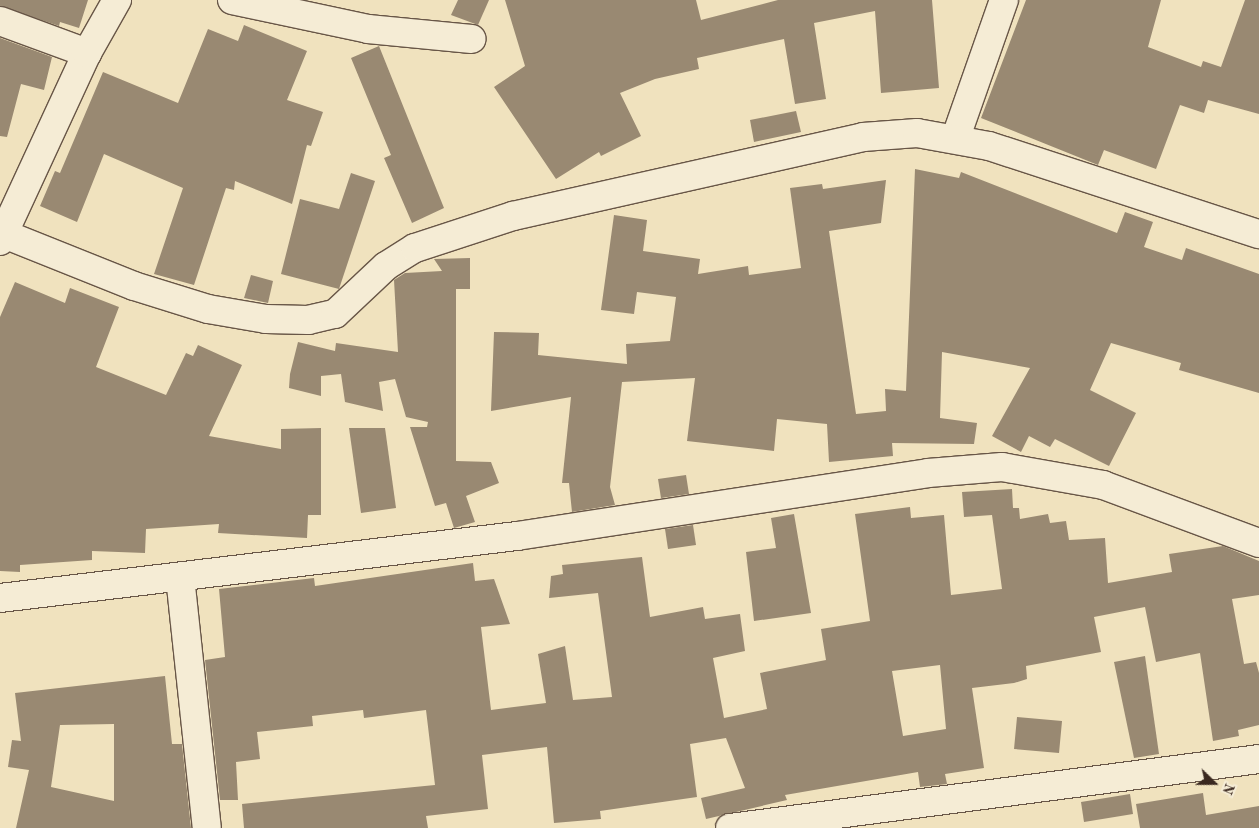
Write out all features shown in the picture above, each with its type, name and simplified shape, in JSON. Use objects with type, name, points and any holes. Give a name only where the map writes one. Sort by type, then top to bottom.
[{"type":"street","points":[[118,0],[88,53],[2,237],[134,286],[208,309],[266,319],[308,320],[335,314],[386,266],[415,248],[513,216],[863,137],[917,133],[956,137],[1259,234]]},
{"type":"street","points":[[232,0],[368,29],[472,39]]},
{"type":"street","points":[[956,137],[1004,0]]},
{"type":"street","points":[[0,20],[88,53]]},
{"type":"street","points":[[0,598],[517,536],[928,473],[1002,467],[1103,485],[1259,543]]},
{"type":"street","points":[[180,577],[207,828]]},
{"type":"street","points":[[730,828],[1259,759]]},
{"type":"building","points":[[0,0],[88,0],[79,28],[60,22],[59,26],[0,6]]},
{"type":"building","points":[[458,0],[489,0],[478,25],[451,15]]},
{"type":"building","points":[[505,0],[696,0],[701,20],[778,0],[932,0],[939,88],[881,93],[875,11],[814,23],[826,99],[795,104],[784,39],[697,58],[699,69],[655,79],[620,93],[641,136],[601,156],[599,152],[556,179],[494,87],[525,66]]},
{"type":"building","points":[[1026,0],[1161,0],[1148,47],[1201,67],[1203,61],[1221,67],[1245,0],[1259,0],[1259,114],[1208,100],[1204,113],[1180,105],[1156,169],[1104,150],[1098,165],[981,118]]},
{"type":"building","points":[[244,25],[307,51],[287,100],[323,112],[311,146],[307,145],[292,204],[235,181],[234,190],[226,188],[194,285],[154,274],[183,188],[104,154],[77,222],[40,206],[55,171],[60,173],[103,72],[178,103],[208,29],[238,41]]},
{"type":"building","points":[[0,38],[52,57],[44,90],[21,84],[7,137],[0,136]]},
{"type":"building","points":[[379,46],[444,208],[412,223],[384,158],[391,155],[351,58]]},
{"type":"building","points":[[796,111],[801,132],[754,142],[750,120]]},
{"type":"building","points":[[915,169],[959,178],[961,172],[1117,233],[1125,212],[1153,222],[1144,247],[1182,260],[1186,248],[1259,274],[1259,393],[1179,370],[1181,363],[1111,343],[1090,390],[1136,413],[1109,466],[1055,439],[1050,447],[1029,436],[1021,452],[992,436],[1030,368],[942,352],[940,418],[977,423],[974,444],[892,443],[893,456],[829,462],[827,424],[777,419],[774,451],[687,441],[695,378],[622,382],[610,487],[615,505],[572,512],[569,483],[562,483],[571,397],[491,411],[494,332],[539,333],[538,355],[627,364],[626,344],[670,341],[676,297],[637,292],[634,314],[601,310],[614,215],[647,220],[643,251],[700,259],[698,274],[748,266],[749,275],[801,268],[790,188],[822,184],[823,189],[886,180],[881,223],[829,231],[856,414],[886,411],[885,389],[906,391]]},
{"type":"building","points":[[351,173],[375,181],[339,289],[281,274],[300,199],[339,209]]},
{"type":"building","points":[[470,258],[470,289],[456,289],[456,461],[491,462],[499,483],[466,496],[475,522],[454,528],[446,503],[435,506],[410,427],[427,427],[428,422],[406,417],[395,379],[379,382],[383,411],[345,402],[341,374],[321,376],[321,396],[289,388],[290,374],[298,342],[335,351],[336,343],[398,352],[394,280],[405,273],[442,271],[434,259]]},
{"type":"building","points":[[251,275],[273,281],[268,303],[244,298]]},
{"type":"building","points":[[15,282],[65,303],[70,288],[119,307],[96,367],[166,395],[186,353],[193,356],[198,345],[242,365],[209,436],[281,449],[281,429],[321,428],[321,515],[308,515],[307,538],[218,533],[219,524],[146,529],[145,553],[92,551],[92,560],[20,565],[20,572],[0,571],[0,317]]},
{"type":"building","points":[[349,428],[385,428],[396,508],[361,513]]},
{"type":"building","points":[[686,475],[689,494],[661,498],[658,479]]},
{"type":"building","points":[[1012,489],[1013,508],[1019,508],[1020,519],[1048,514],[1050,523],[1066,521],[1069,540],[1105,538],[1108,583],[1172,572],[1169,554],[1223,546],[1259,561],[1259,595],[1232,599],[1244,664],[1256,662],[1259,673],[1259,725],[1238,730],[1239,736],[1213,741],[1200,653],[1156,662],[1145,607],[1094,617],[1101,652],[1026,666],[1027,679],[1014,683],[972,688],[984,768],[945,774],[947,784],[920,787],[918,772],[785,795],[787,800],[706,819],[701,798],[745,788],[726,738],[690,744],[697,797],[600,811],[601,819],[554,823],[547,747],[482,755],[488,809],[426,816],[428,828],[244,828],[242,804],[435,785],[426,710],[364,718],[363,710],[312,716],[313,726],[257,732],[260,759],[236,762],[238,800],[220,800],[205,660],[225,657],[219,589],[314,578],[315,586],[473,563],[475,581],[494,579],[510,624],[481,627],[491,710],[546,703],[538,654],[565,646],[573,700],[612,697],[598,593],[549,598],[551,576],[563,574],[562,565],[642,557],[650,617],[703,607],[705,619],[740,614],[745,651],[713,658],[724,718],[767,709],[760,673],[826,660],[821,629],[870,621],[855,514],[910,507],[911,518],[944,515],[951,595],[1002,589],[992,515],[964,517],[962,492]],"holes":[[[940,665],[946,729],[903,736],[892,671]]]},
{"type":"building","points":[[794,514],[811,613],[754,621],[746,552],[776,548],[771,518]]},
{"type":"building","points":[[693,525],[696,545],[668,549],[665,529]]},
{"type":"building","points":[[1145,656],[1159,754],[1134,758],[1114,662]]},
{"type":"building","points":[[165,676],[172,744],[182,744],[191,828],[16,828],[29,770],[8,767],[12,740],[21,741],[15,693]],"holes":[[[114,724],[114,801],[51,787],[60,725]]]},
{"type":"building","points":[[1017,717],[1062,721],[1059,753],[1014,749]]},
{"type":"building","points":[[1203,793],[1206,815],[1259,806],[1259,828],[1140,828],[1136,804]]},
{"type":"building","points":[[1130,794],[1133,814],[1084,822],[1081,802]]}]
